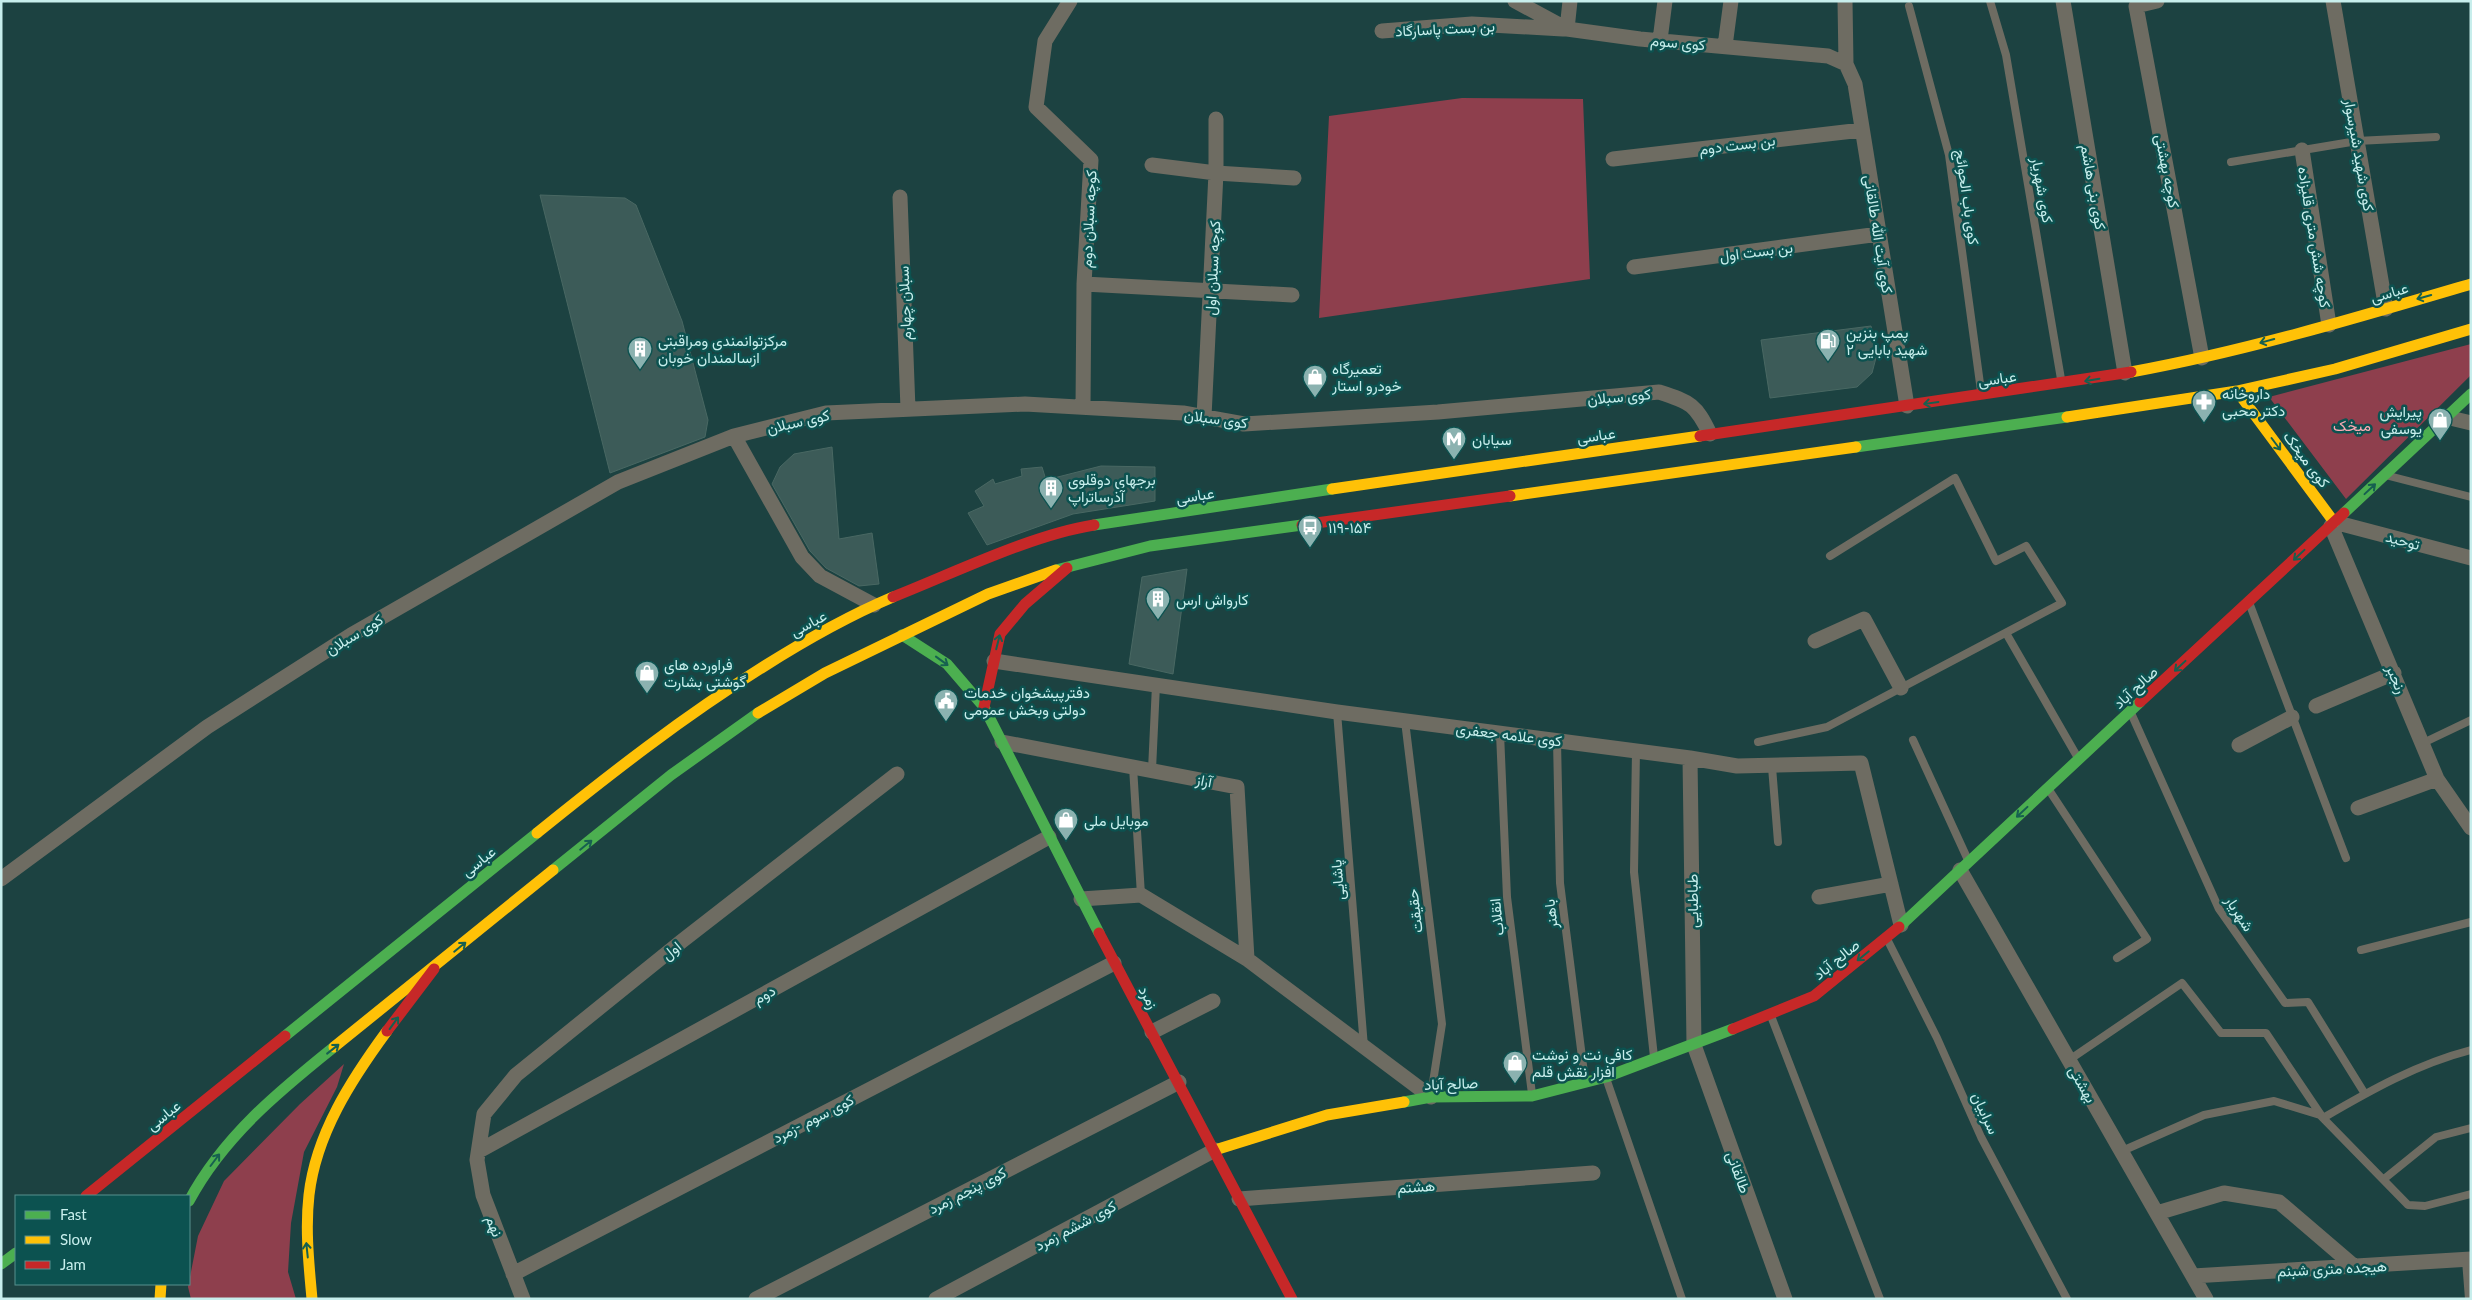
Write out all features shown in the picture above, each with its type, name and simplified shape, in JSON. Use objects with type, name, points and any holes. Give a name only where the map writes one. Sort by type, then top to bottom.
[{"type":"main road","name":"عباسى","points":[[87,1195],[632,757],[715,698],[790,651],[874,605],[1025,545],[1077,528],[1409,477],[1981,396],[2017,395],[2062,384],[2202,358],[2329,325],[2471,284]]},
{"type":"main road","points":[[190,1198],[195,1186],[233,1137],[277,1093],[434,969],[672,775],[745,720],[825,673],[902,634],[988,594],[1071,565],[1150,546],[1412,501],[2237,391],[2335,368],[2471,329]]},
{"type":"main road","name":"کوی میخک","points":[[2237,391],[2332,524]]},
{"type":"main road","name":"صالح آباد","points":[[1215,1150],[1327,1115],[1431,1097],[1532,1096],[1585,1083],[1694,1045],[1814,996],[1901,925],[2471,394]]},
{"type":"main road","points":[[1409,477],[1412,501]]},
{"type":"main road","points":[[984,707],[1000,634],[1025,604],[1071,565]]},
{"type":"main road","name":"زمرد","points":[[902,634],[947,664],[984,707],[1081,900],[1215,1150],[1292,1299]]},
{"type":"main road","points":[[312,1299],[306,1238],[310,1190],[311,1181],[328,1129],[354,1078],[434,969]]},
{"type":"main road","points":[[1,1264],[15,1254]]},
{"type":"main road","points":[[160,1299],[161,1285]]},
{"type":"street","name":"کوچه سبلان دوم","points":[[1070,1],[1045,41],[1036,107],[1091,160],[1084,284],[1083,407]]},
{"type":"street","name":"کوی سوم","points":[[1515,1],[1568,29],[1828,56],[1846,64]]},
{"type":"street","points":[[1568,29],[1570,1]]},
{"type":"street","points":[[1660,40],[1665,1]]},
{"type":"street","points":[[1725,46],[1731,1]]},
{"type":"street","name":"کوی آیت الله طالقانی","points":[[1845,1],[1846,64],[1854,84],[1907,406]]},
{"type":"street","name":"کوی بنی هاشم","points":[[2063,1],[2125,373]]},
{"type":"street","name":"کوچه بهشتی","points":[[2157,1],[2136,6],[2202,358]]},
{"type":"street","name":"کوی شهید شیرسوار","points":[[2333,1],[2386,309]]},
{"type":"street","name":"بن بست پاسارگاد","points":[[1382,31],[1472,24],[1568,29]]},
{"type":"street","name":"کوچه سبلان اول","points":[[1204,417],[1216,174],[1216,119]]},
{"type":"street","name":"بن بست دوم","points":[[1613,159],[1862,130]]},
{"type":"street","name":"کوچه شش متری قلیزاده","points":[[2302,150],[2329,325]]},
{"type":"street","points":[[1152,165],[1216,174],[1294,178]]},
{"type":"street","name":"سبلان چهارم","points":[[900,197],[908,410]]},
{"type":"street","name":"بن بست اول","points":[[1634,267],[1879,234]]},
{"type":"street","points":[[1084,284],[1292,295]]},
{"type":"street","name":"کوی سبلان","points":[[1,879],[207,727],[351,636],[618,482],[734,436],[826,413],[1025,404],[1182,413],[1244,424],[1438,412],[1659,392],[1679,398],[1699,411],[1710,434]]},
{"type":"street","points":[[2446,417],[2471,423]]},
{"type":"street","points":[[734,436],[802,557],[820,576],[874,605]]},
{"type":"street","name":"توحید","points":[[2332,524],[2471,558]]},
{"type":"street","name":"رنجبر","points":[[2332,524],[2437,779],[2471,828]]},
{"type":"street","points":[[1815,641],[1864,619],[1901,688]]},
{"type":"street","name":"کوی علامه جعفری","points":[[994,661],[1337,712],[1690,758],[1737,766],[1772,767],[1861,763],[1901,925]]},
{"type":"street","points":[[2316,706],[2394,673]]},
{"type":"street","points":[[2239,744],[2292,717]]},
{"type":"street","name":"آراز","points":[[1002,742],[1238,787],[1247,959]]},
{"type":"street","name":"طباطبایی","points":[[1690,758],[1694,1045]]},
{"type":"street","name":"اول","points":[[479,1151],[484,1114],[516,1074],[682,941],[897,774]]},
{"type":"street","points":[[2358,808],[2437,779]]},
{"type":"street","name":"دوم","points":[[479,1151],[1049,837]]},
{"type":"street","name":"بهشتی","points":[[1964,866],[2069,1060],[2206,1299]]},
{"type":"street","points":[[1819,897],[1891,884]]},
{"type":"street","points":[[1081,900],[1141,895],[1247,959],[1431,1097]]},
{"type":"street","name":"کوی سوم -زمرد","points":[[513,1274],[1114,963]]},
{"type":"street","points":[[1152,1032],[1213,1000]]},
{"type":"street","name":"طالقانی","points":[[1694,1045],[1785,1299]]},
{"type":"street","name":"کوی پنجم زمرد","points":[[756,1299],[1179,1082]]},
{"type":"street","name":"کوی ششم زمرد","points":[[936,1299],[1215,1150]]},
{"type":"street","name":"نهم","points":[[479,1151],[477,1160],[482,1195],[523,1299]]},
{"type":"street","name":"هشتم","points":[[1239,1199],[1594,1173]]},
{"type":"street","points":[[2156,1214],[2224,1193],[2279,1202],[2355,1267]]},
{"type":"street","name":"هیجده متری شبنم","points":[[2193,1276],[2468,1260]]},
{"type":"lane","name":"کوی شهریار","points":[[1990,1],[2006,55],[2062,384]]},
{"type":"lane","name":"کوی باب الحوائج","points":[[1909,6],[1950,155],[1981,396]]},
{"type":"lane","points":[[2231,162],[2358,141],[2436,137]]},
{"type":"lane","points":[[2385,474],[2471,497]]},
{"type":"lane","points":[[1758,742],[1827,727],[2062,603],[2026,546],[1996,561],[1954,478],[1830,556]]},
{"type":"lane","points":[[2249,602],[2346,858]]},
{"type":"lane","points":[[2006,632],[2079,760]]},
{"type":"lane","points":[[1152,770],[1156,685]]},
{"type":"lane","name":"پاشایی","points":[[1337,712],[1364,1047]]},
{"type":"lane","name":"شهریار","points":[[2130,712],[2219,909],[2285,1003],[2308,1002],[2365,1094]]},
{"type":"lane","points":[[2423,743],[2471,720]]},
{"type":"lane","name":"حقیقت","points":[[1405,721],[1442,1024],[1431,1097]]},
{"type":"lane","name":"انقلاب","points":[[1500,733],[1507,897],[1532,1096]]},
{"type":"lane","points":[[1912,740],[1964,866]]},
{"type":"lane","name":"باهنر","points":[[1557,741],[1560,883],[1585,1083]]},
{"type":"lane","points":[[1636,751],[1634,872],[1655,1059]]},
{"type":"lane","points":[[1132,767],[1141,895]]},
{"type":"lane","points":[[1772,767],[1778,842]]},
{"type":"lane","points":[[2048,788],[2147,939],[2116,958]]},
{"type":"lane","points":[[2360,950],[2471,922]]},
{"type":"lane","name":"سرابیان","points":[[1886,937],[1936,1038],[1981,1137],[2067,1299]]},
{"type":"lane","points":[[2069,1060],[2182,983],[2220,1033],[2266,1033],[2324,1118],[2408,1205],[2425,1206],[2468,1195]]},
{"type":"lane","points":[[1771,1015],[1880,1299]]},
{"type":"lane","points":[[2324,1118],[2365,1094],[2436,1059],[2471,1050]]},
{"type":"lane","points":[[1606,1077],[1682,1299]]},
{"type":"lane","points":[[2122,1152],[2204,1115],[2274,1102],[2320,1115],[2324,1118]]},
{"type":"lane","points":[[2384,1179],[2436,1137],[2471,1128]]},
{"type":"lane","points":[[2468,1260],[2470,1299]]},
{"type":"green space","points":[[1462,98],[1583,99],[1590,279],[1319,318],[1329,116]]},
{"type":"green space","name":"میخک","points":[[2471,344],[2471,375],[2346,499],[2269,397]]},
{"type":"green space","points":[[344,1064],[337,1087],[304,1152],[291,1223],[288,1272],[296,1299],[191,1299],[188,1287],[190,1285],[198,1236],[224,1181],[300,1104]]},
{"type":"building","name":"مرکزتوانمندی ومراقبتی ازسالمندان خوبان","points":[[540,195],[625,198],[636,205],[682,321],[708,420],[705,437],[610,473]]},
{"type":"building","points":[[1871,326],[1877,354],[1872,373],[1857,387],[1770,398],[1761,340]]},
{"type":"building","points":[[832,447],[839,539],[872,533],[879,584],[859,586],[826,568],[810,551],[772,484],[780,467],[794,454]]},
{"type":"building","name":"برجهای دوقلوی آذرساتراپ","points":[[1101,466],[1155,467],[1155,501],[1073,514],[987,545],[968,513],[984,506],[975,491],[993,479],[995,484],[1022,476],[1021,469],[1042,467],[1046,480]]},
{"type":"building","name":"کارواش ارس","points":[[1187,569],[1173,674],[1129,664],[1142,577]]},
{"type":"traffic: fast","points":[[2344,513],[2471,394]]},
{"type":"traffic: fast","points":[[1856,447],[2067,417]]},
{"type":"traffic: fast","points":[[1094,525],[1332,489]]},
{"type":"traffic: fast","points":[[1056,570],[1150,546],[1302,525]]},
{"type":"traffic: fast","points":[[902,635],[947,664],[984,707],[1099,933]]},
{"type":"traffic: fast","points":[[1899,927],[2140,702]]},
{"type":"traffic: fast","points":[[553,870],[671,775],[758,713]]},
{"type":"traffic: fast","points":[[285,1036],[537,833]]},
{"type":"traffic: fast","points":[[1404,1102],[1431,1097],[1532,1096],[1606,1077],[1733,1029]]},
{"type":"traffic: fast","points":[[190,1199],[218,1156],[235,1136],[292,1081],[334,1047]]},
{"type":"traffic: fast","points":[[1,1264],[15,1254]]},
{"type":"traffic: slow","points":[[2131,372],[2260,344],[2471,284]]},
{"type":"traffic: slow","points":[[2067,417],[2237,391],[2335,369],[2471,329]]},
{"type":"traffic: slow","points":[[2237,391],[2334,522]]},
{"type":"traffic: slow","points":[[1332,489],[1700,436]]},
{"type":"traffic: slow","points":[[1510,496],[1856,447]]},
{"type":"traffic: slow","points":[[758,713],[825,673],[988,594],[1056,570]]},
{"type":"traffic: slow","points":[[537,833],[647,747],[733,686],[826,629],[893,597]]},
{"type":"traffic: slow","points":[[334,1047],[553,870]]},
{"type":"traffic: slow","points":[[312,1299],[307,1221],[313,1172],[327,1129],[337,1108],[348,1088],[387,1031]]},
{"type":"traffic: slow","points":[[1215,1150],[1327,1115],[1404,1102]]},
{"type":"traffic: slow","points":[[160,1299],[161,1285]]},
{"type":"traffic: jam","points":[[1700,436],[2131,372]]},
{"type":"traffic: jam","points":[[1302,525],[1510,496]]},
{"type":"traffic: jam","points":[[2140,702],[2344,513]]},
{"type":"traffic: jam","points":[[893,597],[1019,546],[1045,537],[1094,525]]},
{"type":"traffic: jam","points":[[984,707],[1000,634],[1025,604],[1067,568]]},
{"type":"traffic: jam","points":[[1733,1029],[1814,996],[1899,927]]},
{"type":"traffic: jam","points":[[1099,933],[1292,1299]]},
{"type":"traffic: jam","points":[[387,1031],[434,969]]},
{"type":"traffic: jam","points":[[87,1195],[285,1036]]},
{"type":"place","name":"پمپ بنزین شهید بابایی ۲","points":[[1828,362]]},
{"type":"place","name":"مرکزتوانمندی ومراقبتی ازسالمندان خوبان","points":[[640,370]]},
{"type":"place","name":"تعمیرگاه خودرو استار","points":[[1315,398]]},
{"type":"place","name":"داروخانه دکتر محبی","points":[[2204,423]]},
{"type":"place","name":"پیرایش یوسفی","points":[[2440,441]]},
{"type":"place","name":"سیابان","points":[[1454,460]]},
{"type":"place","name":"برجهای دوقلوی آذرساتراپ","points":[[1051,509]]},
{"type":"place","name":"۱۱۹-۱۵۴","points":[[1310,548]]},
{"type":"place","name":"کارواش ارس","points":[[1158,620]]},
{"type":"place","name":"فراورده های گوشتی بشارت","points":[[647,694]]},
{"type":"place","name":"دفترپیشخوان خدمات دولتی وبخش عمومی","points":[[946,722]]},
{"type":"place","name":"موبایل ملی","points":[[1066,841]]},
{"type":"place","name":"کافی نت و نوشت افزار نقش قلم","points":[[1515,1084]]}]
